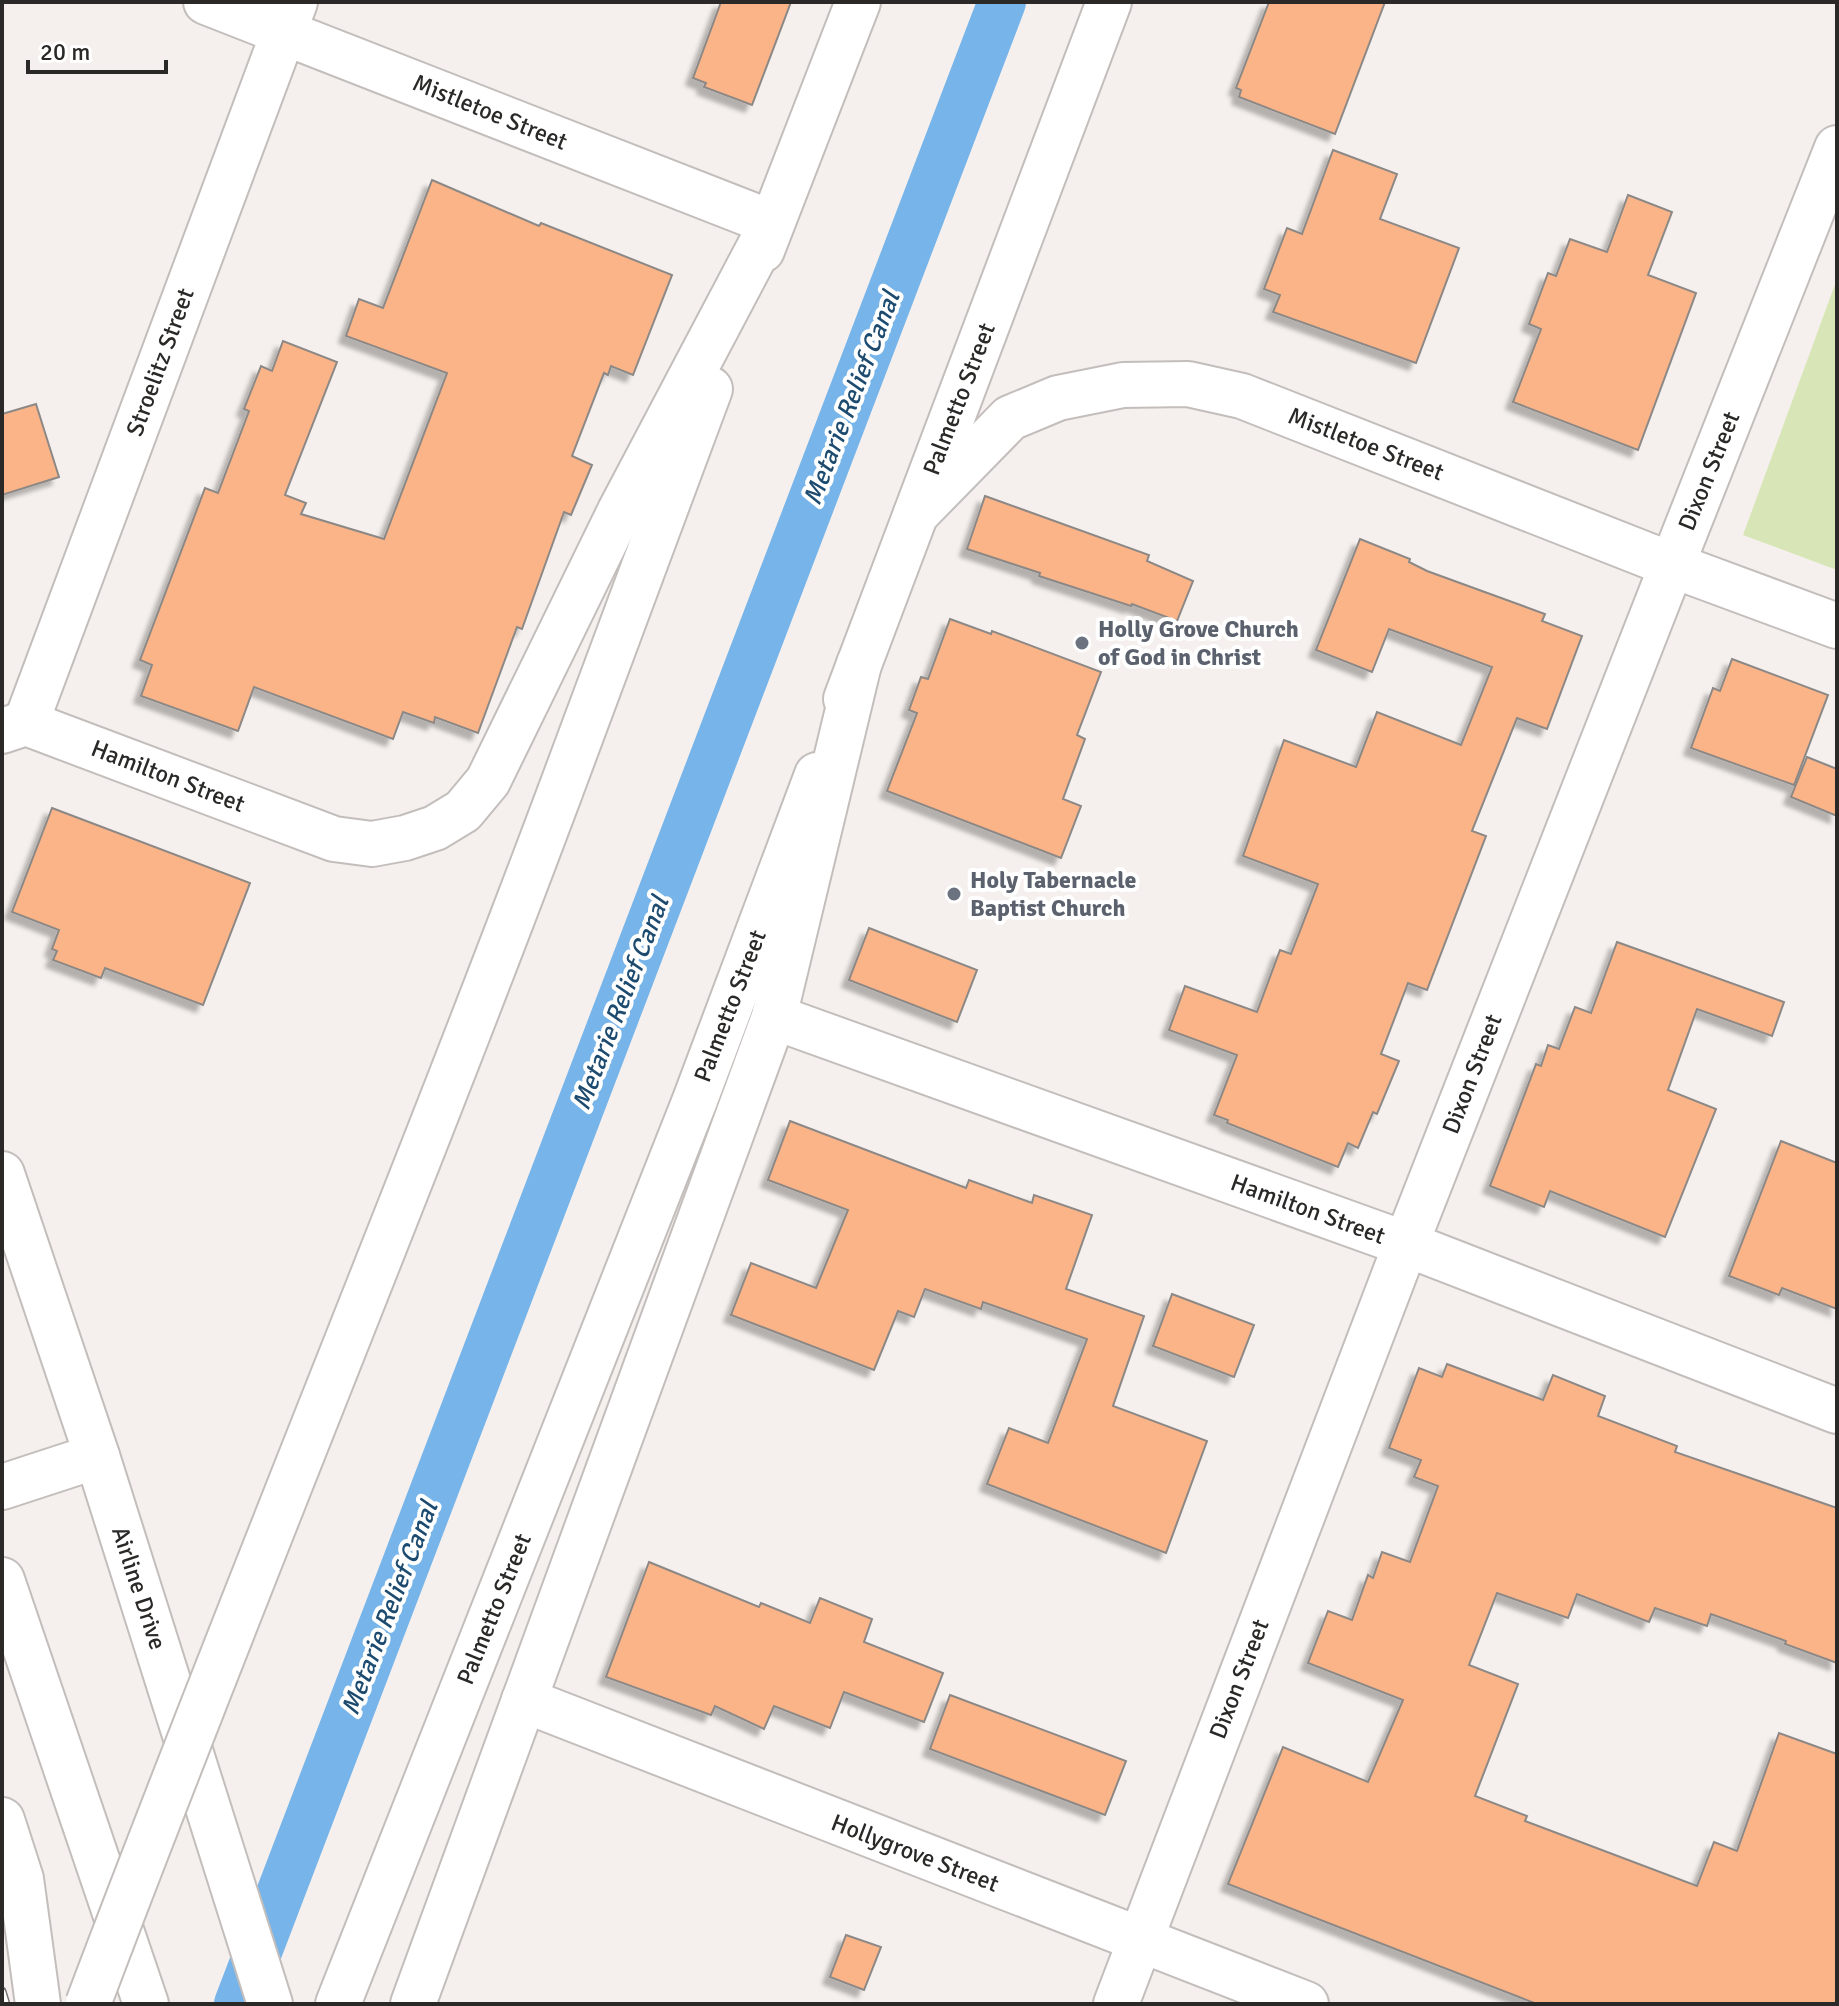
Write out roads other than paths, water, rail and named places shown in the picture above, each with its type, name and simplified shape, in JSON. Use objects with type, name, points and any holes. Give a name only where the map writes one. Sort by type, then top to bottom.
[{"type":"main road","name":"Mistletoe Street","points":[[206,2],[290,16],[772,223]]},
{"type":"main road","points":[[88,2004],[177,1768],[462,1053],[772,223],[858,2]]},
{"type":"main road","name":"Palmetto Street","points":[[338,2004],[695,1100],[1109,2]]},
{"type":"main road","name":"Stroelitz Street","points":[[14,727],[290,16]]},
{"type":"main road","name":"Dixon Street","points":[[1116,2004],[1406,1244],[1837,148]]},
{"type":"main road","name":"Hamilton Street","points":[[14,727],[334,839],[372,844],[405,838],[435,828],[463,811],[488,781],[620,511],[772,223]]},
{"type":"main road","name":"Mistletoe Street","points":[[916,514],[1010,418],[1058,398],[1110,388],[1188,384],[1242,396],[1672,565],[1837,626]]},
{"type":"main road","points":[[413,2004],[774,1017],[859,664]]},
{"type":"main road","name":"Hamilton Street","points":[[774,1017],[1406,1244],[1837,1411]]},
{"type":"main road","name":"Airline Drive","points":[[2,1174],[97,1456],[270,2004]]},
{"type":"main road","points":[[2,1487],[97,1456]]},
{"type":"main road","points":[[2,1580],[146,2004]]},
{"type":"main road","name":"Hollygrove Street","points":[[524,1700],[1306,2004]]},
{"type":"main road","points":[[2,1820],[21,1879],[38,2004]]},
{"type":"waterway","name":"Metarie Relief Canal","points":[[238,2004],[1002,2]]},
{"type":"railway","points":[[2,1991],[6,2004]]},
{"type":"place","name":"Holly Grove Church of God in Christ","points":[[1082,643]]},
{"type":"place","name":"Holy Tabernacle Baptist Church","points":[[954,894]]}]
